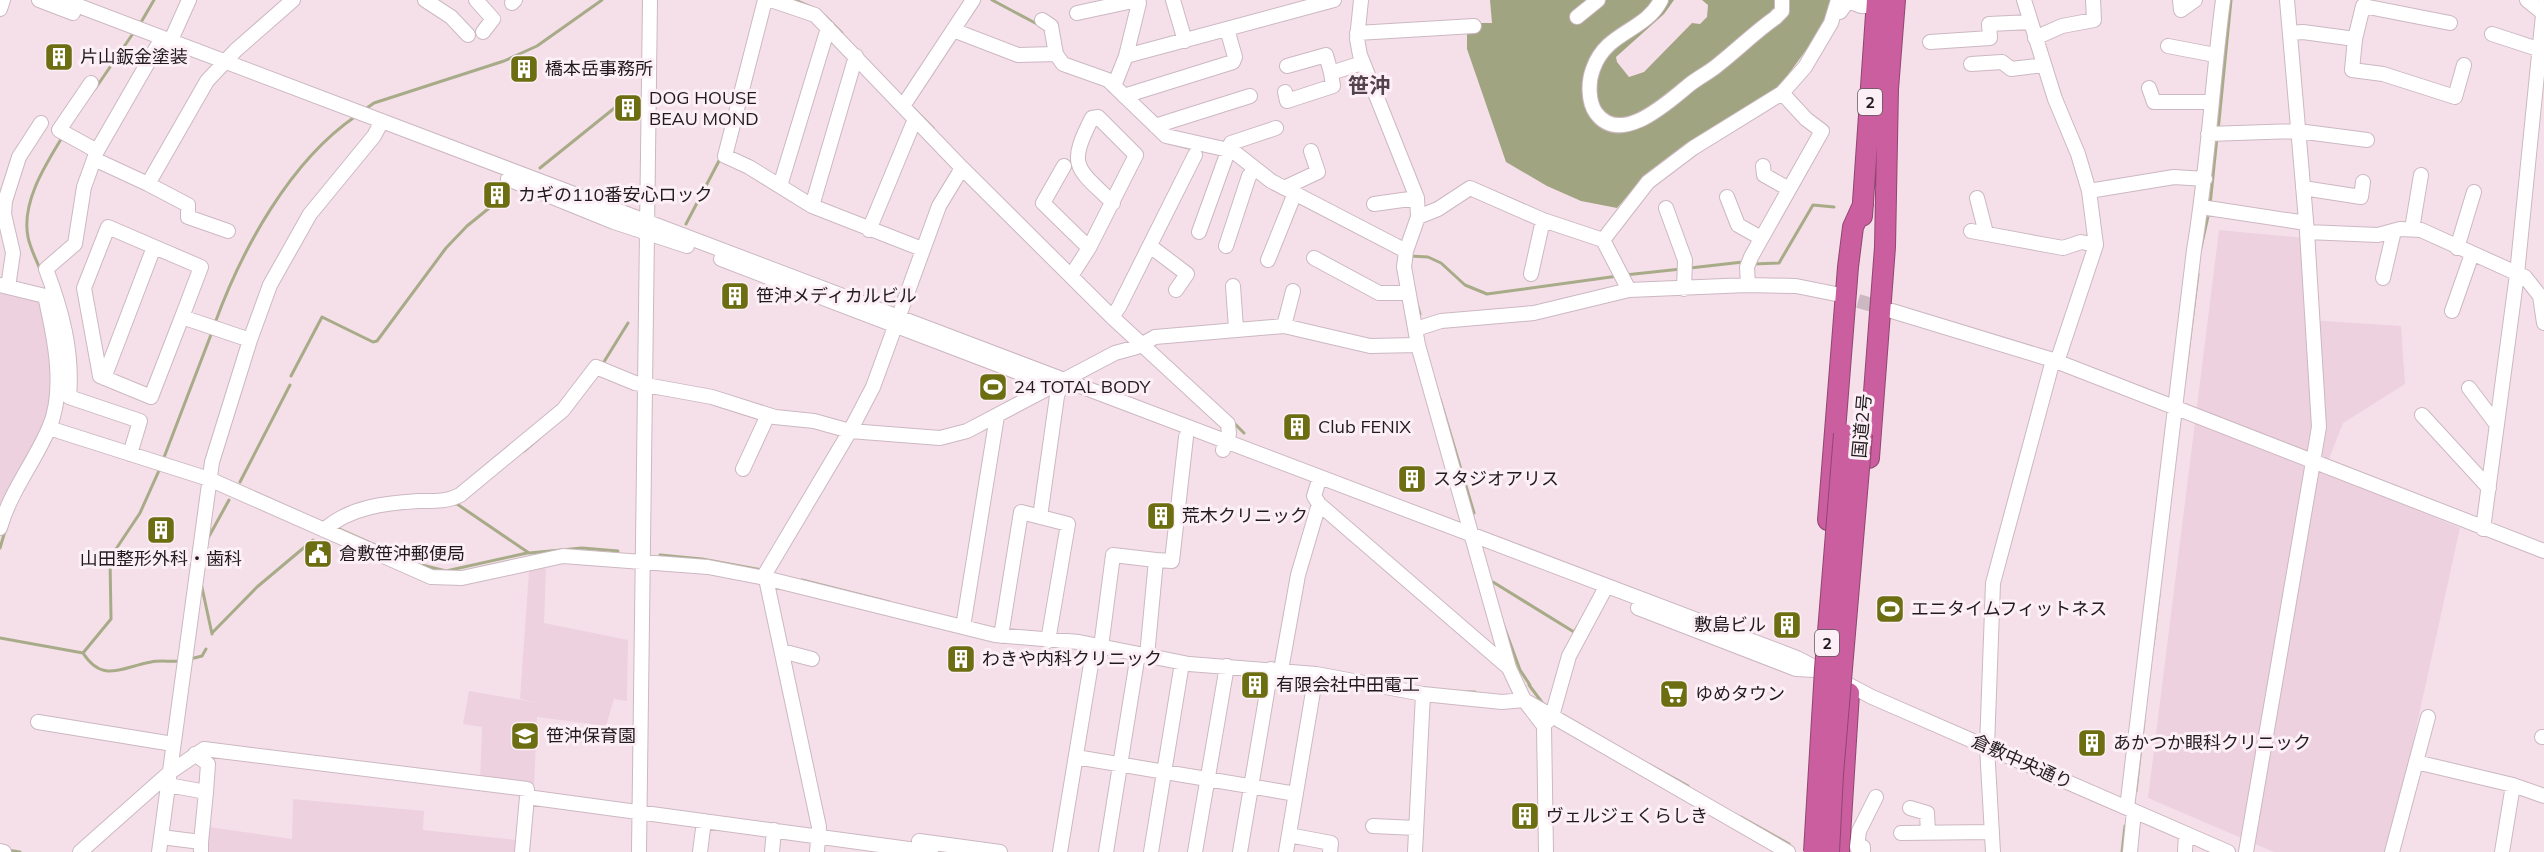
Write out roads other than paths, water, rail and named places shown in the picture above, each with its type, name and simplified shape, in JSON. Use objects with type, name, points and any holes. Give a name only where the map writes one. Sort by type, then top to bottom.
[{"type":"highway","name":"国道2号","points":[[1814,852],[1825,669],[1853,434],[1888,89],[1883,2]]},
{"type":"highway","name":"国道2号","points":[[1829,852],[1853,434],[1863,205],[1883,2]]},
{"type":"highway","points":[[1839,852],[1885,247],[1888,89]]},
{"type":"highway","points":[[1805,852],[1848,267],[1853,227],[1863,205]]},
{"type":"street","points":[[0,9],[3,0]]},
{"type":"street","points":[[39,0],[134,32]]},
{"type":"street","points":[[63,0],[165,45],[1225,446]]},
{"type":"street","points":[[0,528],[6,507],[54,429],[56,381],[46,269],[75,244],[84,187],[95,155],[165,45],[189,0]]},
{"type":"street","points":[[148,184],[207,81],[293,0]]},
{"type":"street","points":[[425,0],[451,17],[468,35]]},
{"type":"street","points":[[476,0],[493,19],[483,32]]},
{"type":"street","points":[[639,852],[650,0]]},
{"type":"street","points":[[765,0],[725,156],[812,206],[922,249]]},
{"type":"street","points":[[771,0],[815,15],[905,103],[915,119],[962,168],[1074,273],[1141,343],[1228,424],[1230,429],[1225,446]]},
{"type":"street","points":[[905,103],[973,0]]},
{"type":"street","points":[[1173,0],[1185,41]]},
{"type":"street","points":[[1126,56],[1334,0]]},
{"type":"street","points":[[1361,0],[1362,63],[1417,198],[1418,217],[1405,254],[1408,293],[1418,345],[1509,668],[1524,700],[1548,721],[1788,852]]},
{"type":"street","points":[[1577,17],[1598,0]]},
{"type":"street","points":[[1661,0],[1649,18],[1619,34],[1606,46],[1593,69],[1590,82],[1594,110],[1600,118],[1612,124],[1622,126],[1657,112],[1775,18],[1782,10],[1782,0]]},
{"type":"street","points":[[1993,852],[1987,747],[1993,583],[2055,361],[2096,245],[2089,191],[2044,65],[2024,0]]},
{"type":"street","points":[[2035,38],[2062,26],[2094,20],[2093,0]]},
{"type":"street","points":[[2180,0],[2181,10],[2195,0]]},
{"type":"street","points":[[2130,852],[2131,810],[2180,411],[2223,0]]},
{"type":"street","points":[[2246,852],[2319,427],[2307,228],[2287,0]]},
{"type":"street","points":[[2483,529],[2517,274],[2542,50],[2544,9],[2527,0]]},
{"type":"street","points":[[1077,13],[1133,1],[1139,3],[1119,91]]},
{"type":"street","points":[[1603,240],[1648,182],[1694,148],[1782,93],[1805,67],[1836,6],[1840,12],[1848,1],[1860,6],[1883,2]]},
{"type":"street","points":[[2450,23],[2362,6],[2355,39],[2352,70],[2383,74],[2455,97],[2464,65]]},
{"type":"street","points":[[1042,20],[1051,26],[1053,54],[1063,64],[1101,75],[1173,140],[1226,153],[1291,194],[1405,254]]},
{"type":"street","points":[[1930,42],[1990,38],[1989,24],[2031,22]]},
{"type":"street","points":[[1360,33],[1474,26]]},
{"type":"street","points":[[780,186],[828,28]]},
{"type":"street","points":[[1119,91],[1233,62],[1235,57],[1227,29]]},
{"type":"street","points":[[953,30],[1018,55],[1053,54]]},
{"type":"street","points":[[2291,33],[2303,32],[2355,39]]},
{"type":"street","points":[[2492,34],[2542,50]]},
{"type":"street","points":[[2168,46],[2216,55]]},
{"type":"street","points":[[1285,92],[1287,101],[1334,86],[1326,55],[1287,66]]},
{"type":"street","points":[[812,206],[856,56]]},
{"type":"street","points":[[1971,64],[2002,62],[2011,69],[2044,65]]},
{"type":"street","points":[[1331,73],[1362,63]]},
{"type":"street","points":[[91,83],[59,130],[95,155],[188,205],[188,218],[228,231]]},
{"type":"street","points":[[2149,88],[2154,102],[2211,102]]},
{"type":"street","points":[[1748,285],[1749,263],[1822,130],[1806,119],[1782,93]]},
{"type":"street","points":[[1155,126],[1250,96]]},
{"type":"street","points":[[1074,273],[1113,203],[1136,155],[1098,117],[1092,118],[1078,146],[1077,159],[1080,171],[1113,203]]},
{"type":"street","points":[[869,230],[915,119]]},
{"type":"street","points":[[42,123],[19,157],[5,201],[4,214],[13,253],[4,286],[50,295]]},
{"type":"street","points":[[159,852],[209,479],[250,340],[270,285],[287,251],[310,214],[380,125]]},
{"type":"street","points":[[1199,232],[1231,143],[1276,128]]},
{"type":"street","points":[[2208,134],[2298,131],[2367,140]]},
{"type":"street","points":[[1268,260],[1291,194],[1318,172],[1311,151]]},
{"type":"street","points":[[1114,313],[1196,155]]},
{"type":"street","points":[[1064,166],[1043,203],[1089,248]]},
{"type":"street","points":[[1763,166],[1764,175],[1789,189]]},
{"type":"street","points":[[817,852],[818,831],[765,578],[767,570],[852,428],[873,387],[939,206],[962,168]]},
{"type":"street","points":[[1226,246],[1253,172]]},
{"type":"street","points":[[2412,229],[2421,175]]},
{"type":"street","points":[[2089,191],[2174,177],[2205,179]]},
{"type":"street","points":[[2303,188],[2361,197],[2363,182]]},
{"type":"street","points":[[1418,217],[1438,209],[1470,189],[1544,220],[1603,240],[1624,280]]},
{"type":"street","points":[[2457,248],[2474,192]]},
{"type":"street","points":[[1727,197],[1738,225],[1761,238]]},
{"type":"street","points":[[1374,204],[1417,198]]},
{"type":"street","points":[[1977,198],[1986,233]]},
{"type":"street","points":[[2201,207],[2307,228],[2378,235],[2412,229],[2529,281],[2542,294],[2544,323]]},
{"type":"street","points":[[1666,208],[1685,268],[1684,289]]},
{"type":"street","points":[[1531,273],[1544,220]]},
{"type":"street","points":[[108,226],[154,247],[201,267],[151,397],[100,376],[84,288],[108,226]]},
{"type":"street","points":[[1971,231],[2063,248],[2081,243],[2096,245]]},
{"type":"street","points":[[2383,278],[2391,252],[2394,231]]},
{"type":"street","points":[[1150,246],[1187,274],[1176,290]]},
{"type":"street","points":[[104,378],[154,247]]},
{"type":"street","points":[[2452,312],[2472,254]]},
{"type":"street","points":[[1314,258],[1379,293],[1408,293]]},
{"type":"street","points":[[1416,329],[1441,321],[1534,313],[1624,280],[1684,289],[1748,285],[1796,286],[1836,294]]},
{"type":"street","points":[[1236,329],[1234,289],[1248,296]]},
{"type":"street","points":[[1284,326],[1293,291]]},
{"type":"street","points":[[50,295],[69,344],[72,370],[69,397],[140,421],[130,454]]},
{"type":"street","points":[[1892,311],[2055,361],[2544,551]]},
{"type":"street","points":[[182,317],[250,340]]},
{"type":"street","points":[[324,530],[337,520],[366,508],[394,502],[446,500],[460,495],[563,410],[597,367],[646,386],[712,397],[768,415],[940,438],[967,431],[1059,385],[1115,353],[1137,347],[1155,337],[1284,326],[1370,346],[1418,345]]},
{"type":"street","points":[[1059,385],[1186,437],[1225,446]]},
{"type":"street","points":[[1040,517],[1059,385]]},
{"type":"street","points":[[2469,388],[2497,425]]},
{"type":"street","points":[[743,470],[768,415]]},
{"type":"street","points":[[2422,415],[2489,488]]},
{"type":"street","points":[[963,627],[997,416]]},
{"type":"street","points":[[54,429],[209,479],[430,577],[462,578],[563,556],[708,567],[765,578],[1003,636],[1097,646],[1182,663],[1316,674],[1423,694],[1502,702],[1524,700]]},
{"type":"street","points":[[1060,852],[1113,555],[1172,561],[1186,437]]},
{"type":"street","name":"倉敷中央通り","points":[[1225,446],[1605,591],[1797,658],[1817,671],[1850,687],[2228,852]]},
{"type":"street","points":[[1319,482],[1314,496],[1319,504],[1509,668]]},
{"type":"street","points":[[1240,852],[1251,786],[1276,670],[1298,575],[1319,504]]},
{"type":"street","points":[[1003,636],[1021,512],[1068,524],[1048,641]]},
{"type":"street","points":[[1106,852],[1120,764],[1143,655],[1156,560]]},
{"type":"street","points":[[1546,852],[1548,721],[1569,656],[1605,591]]},
{"type":"street","points":[[782,651],[812,659]]},
{"type":"street","points":[[1151,852],[1182,663]]},
{"type":"street","points":[[1196,852],[1227,666]]},
{"type":"street","points":[[1286,852],[1316,674]]},
{"type":"street","points":[[1415,852],[1423,694]]},
{"type":"street","points":[[2392,852],[2428,717]]},
{"type":"street","points":[[38,722],[173,744]]},
{"type":"street","points":[[80,852],[204,749],[528,789],[522,852]]},
{"type":"street","points":[[161,837],[201,847],[203,792],[208,764],[196,757]]},
{"type":"street","points":[[1076,757],[1296,794]]},
{"type":"street","points":[[2416,762],[2513,785],[2544,796]]},
{"type":"street","points":[[168,779],[203,792]]},
{"type":"street","points":[[2502,852],[2513,785]]},
{"type":"street","points":[[1863,852],[1863,847],[1857,847],[1859,831],[1876,797]]},
{"type":"street","points":[[527,801],[640,812],[774,830],[818,831],[1000,852]]},
{"type":"street","points":[[1910,808],[1927,813],[1928,833]]},
{"type":"street","points":[[700,852],[704,821]]},
{"type":"street","points":[[1373,826],[1416,828]]},
{"type":"street","points":[[772,852],[774,830]]},
{"type":"street","points":[[818,831],[931,852]]},
{"type":"street","points":[[1900,833],[1992,832]]},
{"type":"street","points":[[2185,852],[2186,834]]},
{"type":"street","points":[[1289,835],[1331,843],[1330,852]]},
{"type":"waterway","points":[[140,24],[154,0]]},
{"type":"waterway","points":[[364,110],[374,103],[504,61],[537,46],[602,0]]},
{"type":"waterway","points":[[795,0],[818,10]]},
{"type":"waterway","points":[[992,0],[1039,25]]},
{"type":"waterway","points":[[2218,131],[2231,0]]},
{"type":"waterway","points":[[825,16],[842,33]]},
{"type":"waterway","points":[[95,89],[134,32]]},
{"type":"waterway","points":[[908,103],[933,128]]},
{"type":"waterway","points":[[540,168],[617,106]]},
{"type":"waterway","points":[[215,323],[239,266],[271,209],[310,157],[356,116]]},
{"type":"waterway","points":[[41,272],[28,237],[28,210],[36,184],[63,136]]},
{"type":"waterway","points":[[2210,205],[2217,137]]},
{"type":"waterway","points":[[1166,142],[1189,148]]},
{"type":"waterway","points":[[686,224],[721,157]]},
{"type":"waterway","points":[[291,376],[322,317],[373,342],[377,341],[446,248],[467,226],[509,192]]},
{"type":"waterway","points":[[1753,264],[1779,263],[1813,205],[1834,207]]},
{"type":"waterway","points":[[2200,252],[2209,212]]},
{"type":"waterway","points":[[1410,256],[1428,257],[1441,263],[1465,285],[1487,294],[1618,276]]},
{"type":"waterway","points":[[1690,268],[1743,262]]},
{"type":"waterway","points":[[1625,275],[1681,269]]},
{"type":"waterway","points":[[2185,377],[2198,274]]},
{"type":"waterway","points":[[1417,304],[1420,314]]},
{"type":"waterway","points":[[602,365],[628,323]]},
{"type":"waterway","points":[[163,460],[212,332]]},
{"type":"waterway","points":[[240,482],[290,385]]},
{"type":"waterway","points":[[1440,399],[1474,513]]},
{"type":"waterway","points":[[1233,422],[1244,433]]},
{"type":"waterway","points":[[524,451],[538,439]]},
{"type":"waterway","points":[[83,653],[111,619],[110,558],[140,513],[161,466]]},
{"type":"waterway","points":[[207,540],[229,500]]},
{"type":"waterway","points":[[453,504],[457,504],[529,553],[582,548],[618,551]]},
{"type":"waterway","points":[[335,527],[418,564],[446,571],[527,553]]},
{"type":"waterway","points":[[0,548],[5,531]]},
{"type":"waterway","points":[[213,632],[257,587],[313,540]]},
{"type":"waterway","points":[[660,555],[702,559],[762,570]]},
{"type":"waterway","points":[[802,580],[889,602]]},
{"type":"waterway","points":[[1493,582],[1574,632],[1578,626]]},
{"type":"waterway","points":[[201,583],[212,634]]},
{"type":"waterway","points":[[2153,645],[2159,595]]},
{"type":"waterway","points":[[1502,621],[1520,670],[1530,685]]},
{"type":"waterway","points":[[0,638],[83,653],[90,662],[106,671],[122,670],[154,661],[180,661]]},
{"type":"waterway","points":[[190,659],[202,656],[206,649]]},
{"type":"waterway","points":[[1529,685],[1544,705]]},
{"type":"waterway","points":[[1465,692],[1475,692]]},
{"type":"waterway","points":[[2136,791],[2144,720]]},
{"type":"waterway","points":[[1650,765],[1688,786]]},
{"type":"waterway","points":[[1741,817],[1789,844]]},
{"type":"waterway","points":[[2122,852],[2125,826]]},
{"type":"waterway","points":[[7,850],[20,852]]},
{"type":"tunnel","points":[[1838,295],[1889,310]]},
{"type":"place","name":"片山鈑金塗装","points":[[59,57]]},
{"type":"place","name":"橋本岳事務所","points":[[524,69]]},
{"type":"place","name":"DOG HOUSE BEAU MOND","points":[[628,108]]},
{"type":"place","name":"カギの110番安心ロック","points":[[497,195]]},
{"type":"place","name":"笹沖メディカルビル","points":[[735,296]]},
{"type":"place","name":"24 TOTAL BODY","points":[[993,387]]},
{"type":"place","name":"Club FENIX","points":[[1297,427]]},
{"type":"place","name":"スタジオアリス","points":[[1412,479]]},
{"type":"place","name":"荒木クリニック","points":[[1161,516]]},
{"type":"place","name":"山田整形外科・歯科","points":[[161,530]]},
{"type":"place","name":"倉敷笹沖郵便局","points":[[318,554]]},
{"type":"place","name":"エニタイムフィットネス","points":[[1890,609]]},
{"type":"place","name":"敷島ビル","points":[[1787,625]]},
{"type":"place","name":"わきや内科クリニック","points":[[961,659]]},
{"type":"place","name":"有限会社中田電工","points":[[1255,685]]},
{"type":"place","name":"ゆめタウン","points":[[1674,694]]},
{"type":"place","name":"笹沖保育園","points":[[525,736]]},
{"type":"place","name":"あかつか眼科クリニック","points":[[2092,743]]},
{"type":"place","name":"ヴェルジェくらしき","points":[[1525,816]]},
{"type":"district","name":"笹沖","points":[[1369,86]]}]
